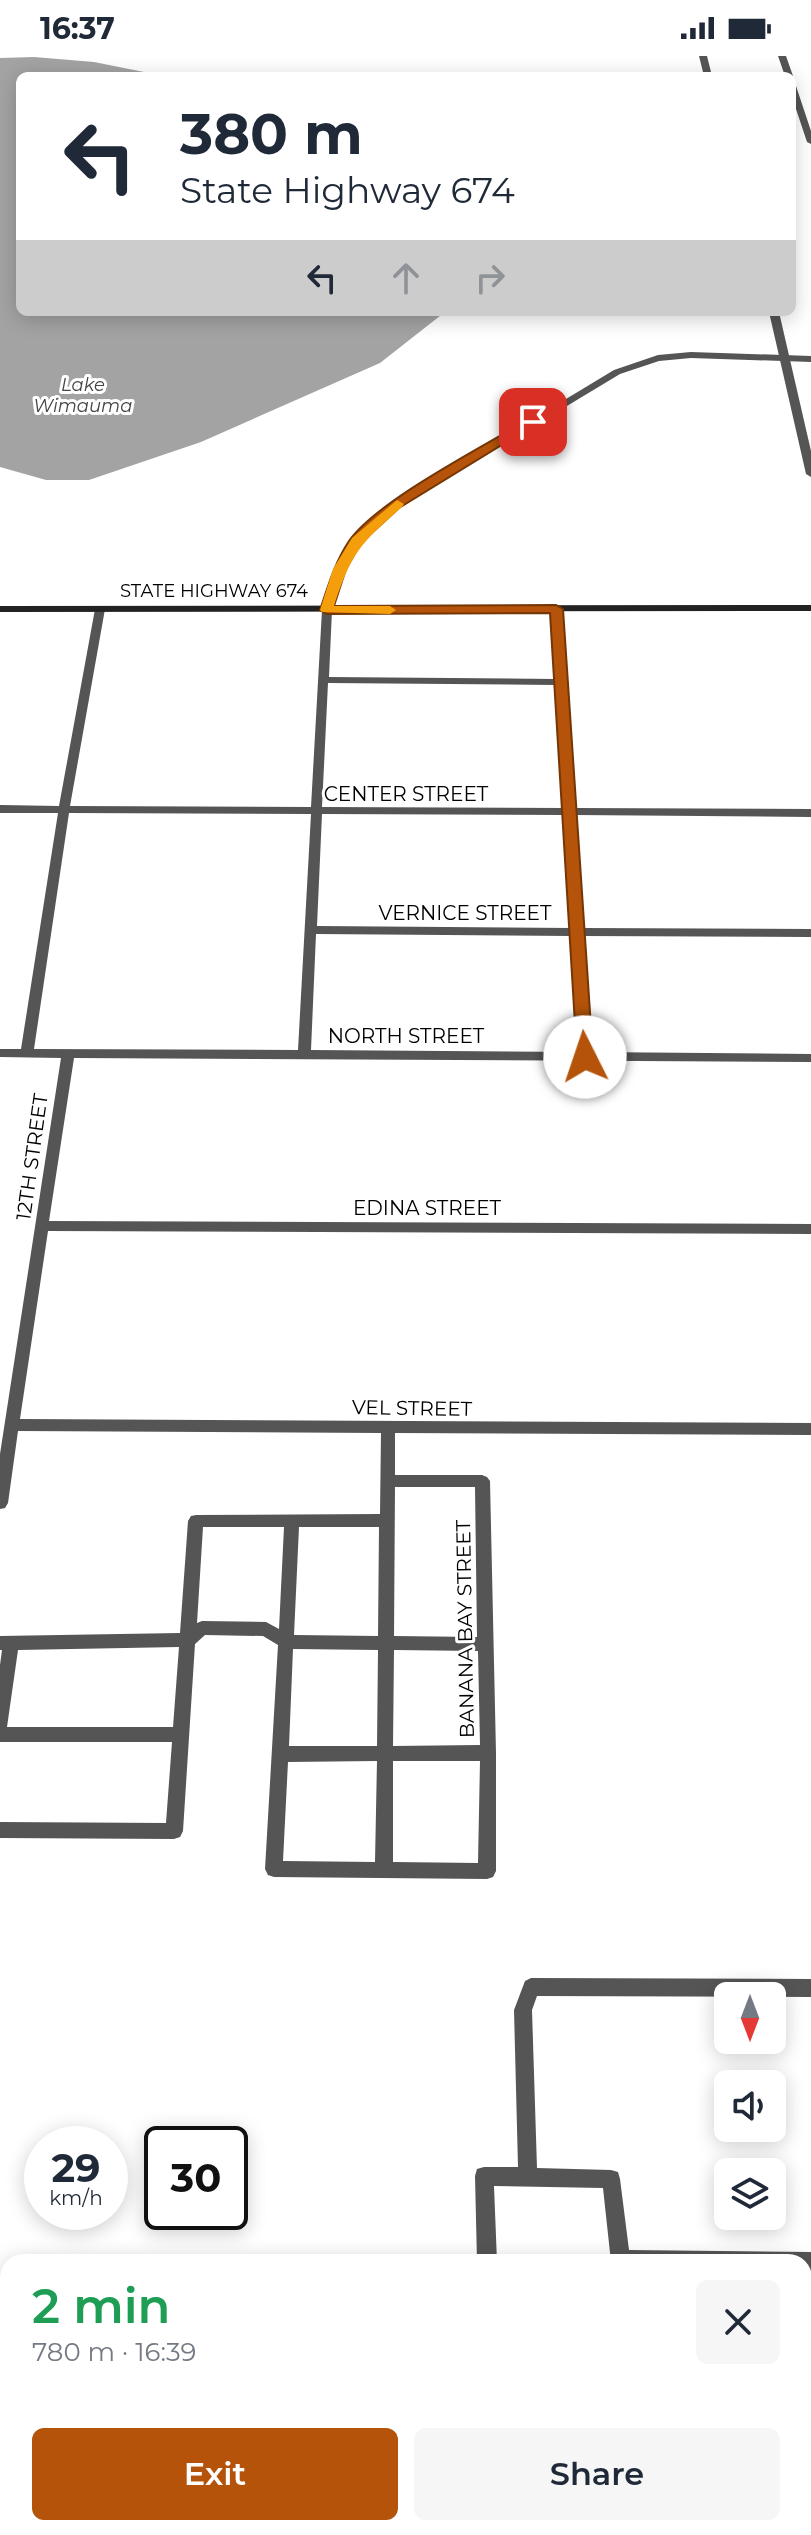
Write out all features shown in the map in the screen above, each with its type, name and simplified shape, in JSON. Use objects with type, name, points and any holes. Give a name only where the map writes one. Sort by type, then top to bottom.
[{"type":"main road","name":"STATE HIGHWAY 674","points":[[0,609],[811,608]]},
{"type":"street","points":[[796,90],[811,142]]},
{"type":"street","points":[[775,316],[809,453],[811,474]]},
{"type":"street","points":[[304,1055],[327,610],[340,569],[356,541],[395,506],[617,372],[658,358],[691,355],[811,359]]},
{"type":"street","points":[[27,1053],[64,809],[100,609]]},
{"type":"street","points":[[556,609],[585,1057]]},
{"type":"street","points":[[323,680],[561,682]]},
{"type":"street","name":"CENTER STREET","points":[[0,809],[811,813]]},
{"type":"street","name":"VERNICE STREET","points":[[311,930],[811,933]]},
{"type":"street","name":"NORTH STREET","points":[[0,1053],[811,1058]]},
{"type":"street","name":"12TH STREET","points":[[0,1503],[68,1053]]},
{"type":"street","name":"EDINA STREET","points":[[42,1226],[811,1229]]},
{"type":"street","name":"VEL STREET","points":[[12,1425],[811,1429]]},
{"type":"street","points":[[292,1521],[274,1869],[384,1870],[388,1427]]},
{"type":"street","name":"BANANA BAY STREET","points":[[384,1870],[487,1871],[488,1753],[482,1481],[387,1481]]},
{"type":"street","points":[[0,1830],[174,1831],[196,1521],[387,1520]]},
{"type":"street","points":[[0,1723],[5,1644],[188,1640],[202,1628],[266,1629],[286,1642],[485,1644]]},
{"type":"street","points":[[0,1734],[180,1735]]},
{"type":"street","points":[[280,1754],[488,1753]]},
{"type":"street","points":[[528,2177],[523,2010],[531,1987],[811,1988]]},
{"type":"street","points":[[487,2254],[484,2176],[611,2179],[620,2254]]},
{"type":"water","name":"Lake Wimauma","points":[[34,57],[94,62],[144,72],[16,72],[16,316],[440,316],[380,363],[201,442],[89,480],[46,480],[0,467],[0,58]]},
{"type":"slow traffic","points":[[390,610],[327,610],[340,569],[356,541],[397,504]]},
{"type":"route","points":[[533,422],[395,506],[356,541],[340,569],[327,610],[556,609],[585,1057]]}]
